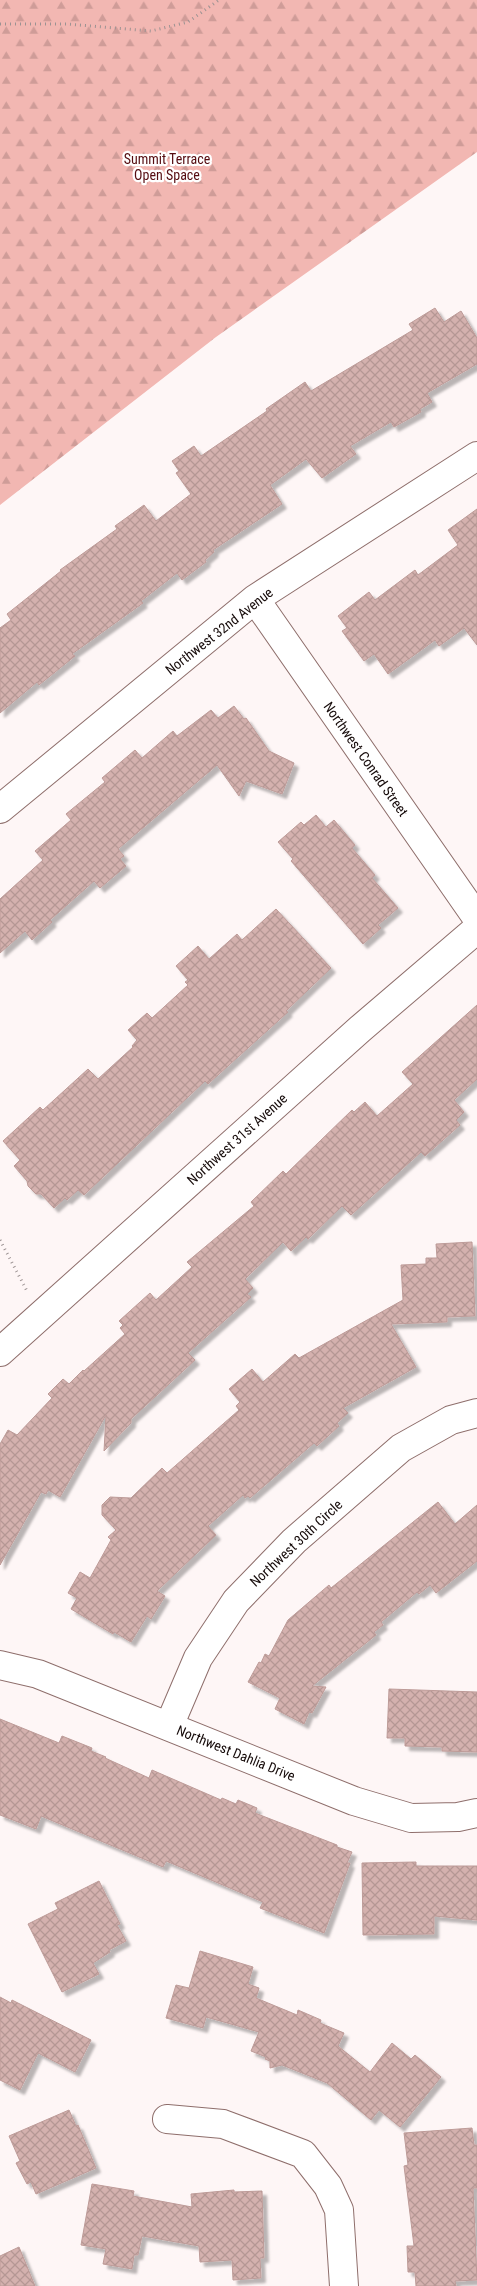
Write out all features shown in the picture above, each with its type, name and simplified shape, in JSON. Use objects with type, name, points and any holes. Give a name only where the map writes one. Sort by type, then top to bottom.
[{"type":"street","name":"Northwest 32nd Avenue","points":[[0,809],[254,599],[477,456]]},
{"type":"street","name":"Northwest Conrad Street","points":[[254,599],[477,918]]},
{"type":"street","name":"Northwest 31st Avenue","points":[[0,1352],[360,1029],[477,929]]},
{"type":"street","name":"Northwest 30th Circle","points":[[170,1726],[198,1658],[242,1594],[294,1542],[401,1448],[451,1420],[477,1413]]},
{"type":"street","name":"Northwest Dahlia Drive","points":[[0,1665],[38,1674],[354,1801],[411,1818],[458,1816],[477,1813]]},
{"type":"street","points":[[167,2119],[223,2124],[303,2154],[328,2186],[339,2210],[344,2286]]},
{"type":"path","points":[[0,24],[67,24],[151,31],[188,22],[218,0]]},
{"type":"path","points":[[0,1240],[40,1316]]},
{"type":"green space","name":"Summit Terrace Open Space","points":[[0,0],[477,0],[477,152],[216,337],[0,505]]},
{"type":"building","points":[[435,308],[444,322],[461,311],[477,338],[477,364],[427,393],[432,402],[420,409],[421,412],[394,427],[391,422],[350,446],[356,454],[322,478],[306,459],[270,485],[282,504],[213,550],[214,552],[205,560],[206,562],[182,580],[177,573],[141,601],[143,603],[72,654],[75,656],[39,685],[37,682],[0,713],[0,628],[11,620],[7,614],[60,570],[117,529],[115,526],[144,505],[156,521],[191,494],[176,473],[179,471],[172,461],[194,446],[201,456],[267,411],[266,409],[305,382],[311,391],[413,330],[409,324]]},
{"type":"building","points":[[477,509],[477,645],[464,628],[439,646],[435,640],[388,674],[374,654],[364,661],[342,631],[347,628],[338,616],[369,592],[375,600],[415,570],[418,575],[458,545],[448,530]]},
{"type":"building","points":[[234,706],[244,719],[246,718],[269,751],[294,763],[282,794],[246,781],[239,796],[217,765],[118,849],[124,856],[120,859],[126,866],[100,888],[94,881],[50,920],[52,922],[32,940],[25,931],[0,953],[0,899],[43,860],[35,851],[71,820],[66,814],[105,782],[102,778],[135,750],[142,758],[173,731],[177,736],[211,710],[218,718]]},
{"type":"building","points":[[316,815],[326,827],[334,820],[355,845],[352,848],[375,875],[372,878],[398,908],[378,925],[381,928],[363,944],[291,861],[293,859],[278,842],[301,822],[304,825]]},
{"type":"building","points":[[276,909],[331,968],[286,1011],[288,1012],[208,1084],[205,1081],[84,1195],[78,1190],[54,1208],[41,1194],[36,1194],[14,1166],[20,1160],[3,1141],[40,1107],[43,1110],[88,1069],[98,1079],[133,1047],[137,1040],[128,1030],[147,1013],[152,1018],[188,985],[185,982],[188,980],[176,966],[198,946],[209,959],[237,934],[242,940]]},
{"type":"building","points":[[477,1005],[477,1079],[454,1100],[464,1112],[456,1120],[460,1125],[425,1156],[421,1152],[351,1215],[342,1206],[308,1239],[306,1237],[291,1251],[283,1242],[245,1279],[253,1288],[247,1294],[251,1297],[188,1353],[195,1360],[131,1419],[131,1423],[104,1451],[106,1415],[60,1497],[48,1490],[46,1494],[41,1492],[0,1565],[0,1444],[8,1430],[17,1435],[52,1398],[48,1394],[63,1379],[69,1384],[125,1334],[120,1328],[123,1325],[119,1321],[150,1293],[156,1300],[192,1267],[187,1262],[254,1206],[251,1202],[283,1171],[286,1174],[352,1110],[354,1112],[365,1102],[377,1116],[413,1084],[402,1072]]},
{"type":"building","points":[[472,1242],[475,1316],[447,1317],[447,1322],[391,1324],[416,1367],[343,1408],[348,1413],[337,1423],[339,1426],[317,1446],[314,1443],[250,1498],[248,1496],[245,1498],[243,1495],[208,1526],[216,1535],[157,1591],[165,1596],[151,1619],[147,1616],[131,1642],[114,1632],[113,1634],[71,1609],[77,1598],[68,1593],[80,1572],[90,1578],[111,1540],[108,1537],[116,1530],[102,1515],[102,1505],[110,1497],[131,1498],[162,1468],[167,1473],[239,1410],[236,1406],[240,1402],[229,1389],[252,1369],[263,1382],[295,1354],[299,1358],[403,1300],[401,1265],[426,1264],[426,1258],[437,1258],[436,1244]]},
{"type":"building","points":[[438,1502],[455,1524],[477,1505],[477,1561],[436,1593],[430,1585],[419,1594],[417,1592],[381,1622],[383,1625],[374,1632],[376,1635],[312,1686],[326,1687],[312,1713],[309,1712],[304,1724],[275,1709],[280,1698],[248,1682],[265,1654],[269,1656],[288,1620],[329,1585],[331,1588]]},
{"type":"building","points":[[389,1689],[477,1692],[477,1752],[442,1751],[442,1747],[405,1746],[405,1738],[387,1738]]},
{"type":"building","points":[[0,1719],[59,1743],[62,1736],[92,1748],[91,1751],[149,1778],[152,1770],[221,1800],[222,1798],[236,1804],[238,1800],[257,1808],[255,1813],[352,1852],[347,1863],[350,1863],[324,1933],[260,1908],[263,1902],[166,1861],[163,1867],[41,1816],[36,1829],[0,1815]]},
{"type":"building","points":[[416,1862],[416,1866],[477,1866],[477,1920],[434,1916],[434,1934],[363,1935],[362,1863]]},
{"type":"building","points":[[99,1881],[120,1924],[117,1925],[126,1941],[109,1950],[110,1952],[93,1963],[99,1974],[62,1992],[28,1924],[58,1909],[55,1903]]},
{"type":"building","points":[[200,1951],[253,1967],[248,1984],[259,1988],[256,1998],[297,2015],[298,2010],[321,2020],[320,2023],[344,2033],[338,2046],[370,2072],[392,2043],[411,2059],[415,2055],[441,2077],[400,2127],[379,2110],[371,2120],[327,2083],[282,2065],[270,2068],[270,2061],[265,2059],[266,2057],[251,2051],[259,2032],[206,2017],[203,2028],[166,2018],[176,1985],[189,1988]]},
{"type":"building","points":[[0,1997],[11,2003],[12,2000],[91,2040],[75,2072],[38,2053],[20,2090],[0,2080]]},
{"type":"building","points":[[69,2110],[76,2126],[78,2125],[96,2168],[36,2194],[31,2182],[27,2184],[16,2163],[20,2161],[9,2136]]},
{"type":"building","points":[[472,2128],[474,2145],[477,2145],[477,2188],[473,2188],[477,2280],[455,2281],[456,2286],[416,2286],[415,2272],[408,2272],[407,2246],[414,2246],[404,2166],[408,2165],[404,2133]]},
{"type":"building","points":[[92,2184],[134,2191],[133,2196],[192,2207],[191,2194],[234,2190],[234,2192],[262,2191],[264,2258],[260,2258],[261,2278],[233,2280],[232,2260],[200,2262],[199,2246],[142,2236],[138,2255],[134,2255],[132,2269],[103,2264],[106,2249],[81,2245]]},
{"type":"building","points":[[19,2247],[35,2286],[0,2286],[0,2256]]}]
